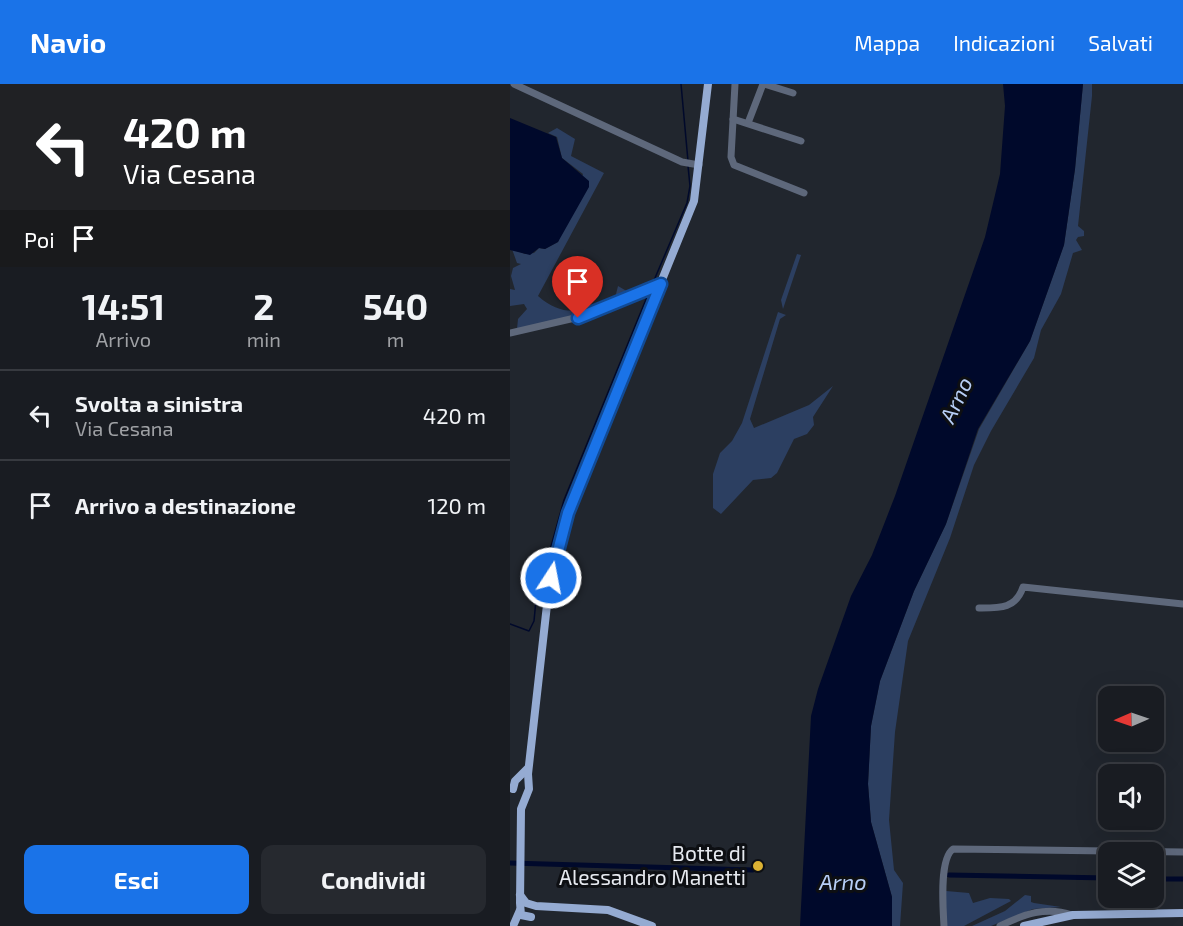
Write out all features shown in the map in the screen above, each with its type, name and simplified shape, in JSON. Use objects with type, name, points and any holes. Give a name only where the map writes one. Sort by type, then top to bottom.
[{"type":"main road","points":[[553,908],[532,916],[523,916],[524,907],[519,892],[521,809],[516,784],[529,764],[548,596],[557,547],[654,287],[694,201],[708,84]]},
{"type":"main road","points":[[516,784],[526,793],[521,809]]},
{"type":"main road","points":[[524,907],[608,910],[652,926]]},
{"type":"main road","points":[[513,926],[524,907]]},
{"type":"main road","points":[[1024,926],[1073,915],[1183,913]]},
{"type":"main road","points":[[521,926],[532,916]]},
{"type":"street","points":[[514,84],[687,164],[699,165]]},
{"type":"street","points":[[735,84],[731,157],[734,165],[804,193]]},
{"type":"street","points":[[748,123],[763,84],[793,93]]},
{"type":"street","points":[[733,119],[801,141]]},
{"type":"street","points":[[510,333],[587,316],[654,287]]},
{"type":"street","points":[[978,608],[1010,605],[1018,598],[1023,587],[1183,604]]},
{"type":"street","points":[[944,926],[943,866],[949,851],[957,848],[1183,852]]},
{"type":"street","points":[[1000,926],[1025,915],[1044,911],[1073,915]]},
{"type":"shaded area","points":[[1083,84],[1092,84],[1092,96],[1078,226],[1084,231],[1084,236],[1076,240],[1082,250],[1073,253],[1061,294],[1041,330],[1034,358],[991,431],[974,465],[950,538],[908,641],[895,732],[889,820],[894,870],[903,883],[900,926],[892,926],[892,897],[871,822],[868,784],[871,726],[880,681],[914,591],[946,524],[979,429],[1030,341],[1064,245],[1075,169]]},
{"type":"shaded area","points":[[557,128],[575,139],[571,156],[604,173],[538,296],[557,308],[576,311],[615,298],[618,286],[630,293],[581,315],[517,329],[518,319],[527,309],[524,304],[510,306],[510,289],[515,290],[511,276],[513,268],[521,264],[517,263],[512,249],[525,254],[534,253],[539,248],[545,249],[558,242],[583,174],[562,158],[557,137],[548,133]]},
{"type":"shaded area","points":[[797,254],[801,255],[783,309],[781,300]]},
{"type":"shaded area","points":[[778,312],[786,315],[780,319],[750,419],[754,428],[809,405],[833,386],[813,417],[814,425],[807,434],[794,439],[777,473],[771,478],[753,480],[721,514],[713,508],[713,474],[720,453],[732,441],[742,423]]},
{"type":"shaded area","points":[[946,891],[969,893],[973,903],[990,898],[1011,901],[964,926],[946,926]]},
{"type":"shaded area","points":[[1025,895],[1031,896],[1031,902],[1034,903],[1061,907],[1033,909],[991,926],[972,926],[1005,911]]},
{"type":"water","name":"Arno","points":[[1003,84],[1083,84],[1075,169],[1064,245],[1030,341],[978,429],[946,524],[914,591],[880,681],[871,726],[868,784],[871,822],[892,897],[892,926],[800,926],[811,716],[818,689],[851,596],[872,555],[895,496],[985,237],[1000,174],[1005,106]]},
{"type":"water","points":[[510,118],[556,137],[562,158],[589,181],[589,187],[558,242],[545,249],[539,248],[530,255],[510,250]]},
{"type":"waterway","points":[[681,84],[688,161]]},
{"type":"waterway","points":[[652,285],[687,203],[690,186],[688,166]]},
{"type":"waterway","points":[[510,624],[529,631],[534,621],[536,600],[564,500],[649,292]]},
{"type":"waterway","points":[[510,863],[753,870]]},
{"type":"waterway","points":[[949,875],[1098,878]]},
{"type":"waterway","points":[[1164,879],[1183,879]]},
{"type":"place","name":"Botte di Alessandro Manetti","points":[[758,866]]},
{"type":"route","points":[[551,578],[557,547],[568,513],[661,284],[578,318]]}]
